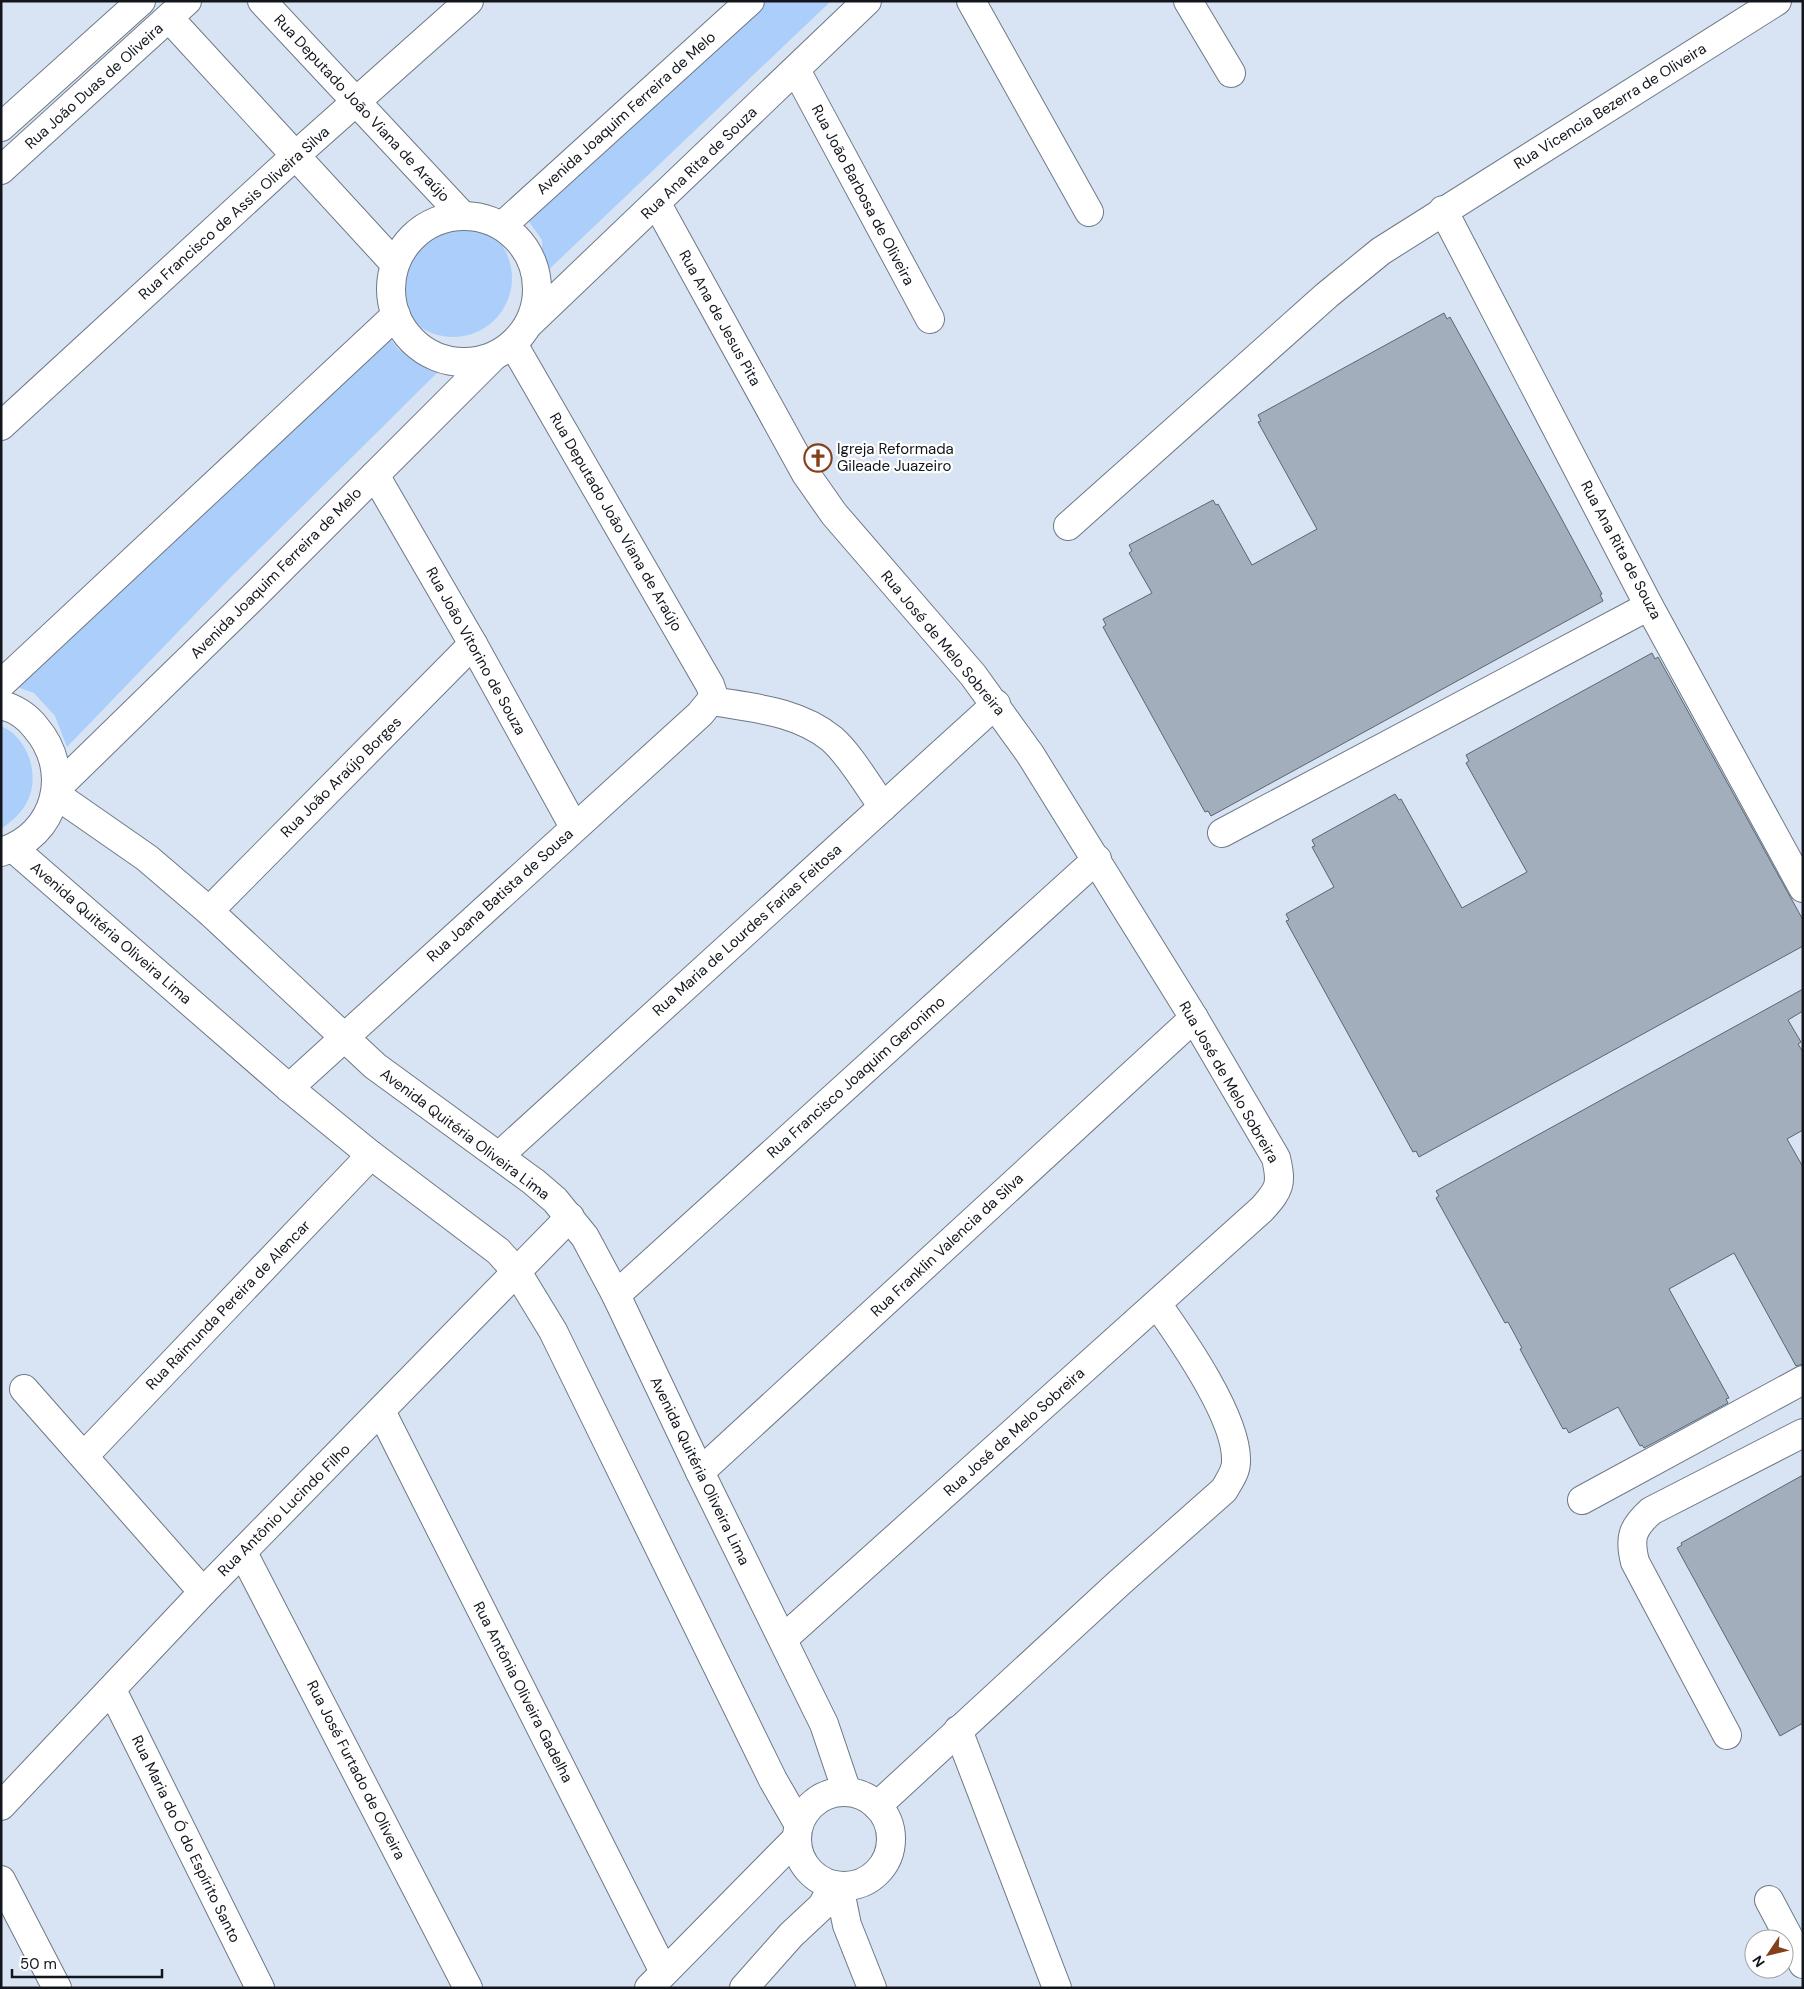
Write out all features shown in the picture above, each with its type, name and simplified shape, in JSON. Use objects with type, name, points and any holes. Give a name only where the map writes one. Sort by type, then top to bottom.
[{"type":"street","points":[[1,127],[141,1]]},
{"type":"street","name":"Rua Deputado João Viana de Araújo","points":[[262,1],[355,103],[462,215]]},
{"type":"street","name":"Rua Francisco de Assis Oliveira Silva","points":[[1,426],[296,155],[469,1]]},
{"type":"street","name":"Avenida Joaquim Ferreira de Melo","points":[[502,226],[750,1]]},
{"type":"street","name":"Rua Ana Rita de Souza","points":[[512,342],[867,1]]},
{"type":"street","points":[[971,1],[1089,212]]},
{"type":"street","points":[[1188,1],[1231,73]]},
{"type":"street","name":"Rua Vicencia Bezerra de Oliveira","points":[[1068,526],[1327,295],[1380,252],[1443,210],[1777,1]]},
{"type":"street","points":[[178,10],[296,155],[395,264]]},
{"type":"street","name":"Rua João Duas de Oliveira","points":[[2,169],[178,10]]},
{"type":"street","name":"Rua João Barbosa de Oliveira","points":[[796,70],[930,319]]},
{"type":"street","name":"Rua Ana de Jesus Pita","points":[[657,204],[783,433]]},
{"type":"street","name":"Rua Ana Rita de Souza","points":[[1443,210],[1649,606],[1803,888]]},
{"type":"street","points":[[462,215],[483,217],[502,226],[523,245],[535,270],[537,297],[512,342],[470,362],[447,360],[426,351],[408,336],[396,315],[391,290],[395,264],[405,245],[421,229],[440,219],[462,215]]},
{"type":"street","points":[[1,684],[396,315]]},
{"type":"street","name":"Rua Deputado João Viana de Araújo","points":[[512,342],[710,686],[714,697],[712,701]]},
{"type":"street","name":"Avenida Joaquim Ferreira de Melo","points":[[56,791],[512,342]]},
{"type":"street","name":"Rua José de Melo Sobreira","points":[[783,433],[806,474],[834,514],[973,675],[996,704],[1030,754],[1097,859],[1194,1018],[1276,1158],[1280,1177],[1274,1195],[1262,1209],[783,1639]]},
{"type":"street","name":"Rua João Vitorino de Souza","points":[[375,475],[473,644],[574,828]]},
{"type":"street","points":[[1222,833],[1649,606]]},
{"type":"street","name":"Rua João Araújo Borges","points":[[209,911],[473,644]]},
{"type":"street","points":[[712,701],[774,712],[806,722],[832,740],[852,763],[882,807]]},
{"type":"street","name":"Rua Joana Batista de Sousa","points":[[289,1088],[712,701]]},
{"type":"street","name":"Rua Maria de Lourdes Farias Feitosa","points":[[498,1156],[996,704]]},
{"type":"street","points":[[1,705],[8,706],[30,720],[46,739],[56,762],[56,791],[48,816],[33,834],[7,850]]},
{"type":"street","name":"Avenida Quitéria Oliveira Lima","points":[[56,791],[147,858],[209,911],[251,948],[374,1066],[534,1182],[555,1200],[570,1217],[585,1237],[616,1295],[700,1472],[824,1724],[847,1792]]},
{"type":"street","name":"Avenida Quitéria Oliveira Lima","points":[[7,850],[371,1155],[498,1251],[517,1272],[553,1331],[798,1832]]},
{"type":"street","name":"Rua Francisco Joaquim Geronimo","points":[[616,1295],[1097,859]]},
{"type":"street","name":"Rua Franklin Valencia da Silva","points":[[700,1472],[1194,1018]]},
{"type":"street","name":"Rua Raimunda Pereira de Alencar","points":[[84,1456],[371,1155]]},
{"type":"street","name":"Rua Antônio Lucindo Filho","points":[[1,1806],[203,1592],[570,1217]]},
{"type":"street","points":[[877,1806],[958,1730],[1224,1490],[1232,1477],[1236,1462],[1226,1419],[1181,1337],[1157,1304]]},
{"type":"street","points":[[1582,1500],[1803,1380]]},
{"type":"street","points":[[24,1389],[203,1592]]},
{"type":"street","name":"Rua Antônia Oliveira Gadelha","points":[[381,1411],[656,1980]]},
{"type":"street","points":[[1727,1735],[1635,1562],[1632,1538],[1635,1528],[1651,1512],[1803,1433]]},
{"type":"street","name":"Rua José Furtado de Oliveira","points":[[243,1552],[468,1988]]},
{"type":"street","name":"Rua Maria do Ó do Espírito Santo","points":[[112,1690],[260,1988]]},
{"type":"street","points":[[958,1730],[1057,1988]]},
{"type":"street","points":[[847,1792],[858,1794],[877,1806],[886,1820],[891,1836],[889,1852],[882,1867],[870,1878],[856,1885],[837,1886],[819,1880],[807,1869],[799,1854],[798,1832],[804,1814],[812,1804],[822,1797],[834,1793],[847,1792]]},
{"type":"street","points":[[656,1980],[798,1832]]},
{"type":"street","points":[[1,1880],[56,1988]]},
{"type":"street","points":[[837,1886],[847,1925],[868,1976]]},
{"type":"street","points":[[744,1988],[791,1935],[822,1906],[837,1886]]},
{"type":"street","points":[[1768,1900],[1803,1964]]},
{"type":"shaded area","points":[[761,1],[831,1],[541,277],[543,261],[542,240],[525,216]]},
{"type":"shaded area","points":[[453,219],[475,224],[486,229],[502,245],[507,256],[512,278],[507,300],[502,311],[486,327],[475,332],[453,337],[431,332],[420,327],[404,311],[399,300],[394,278],[399,256],[404,245],[420,229],[431,224]]},
{"type":"shaded area","points":[[386,333],[398,349],[417,360],[442,368],[227,581],[67,747],[55,716],[34,693],[6,683]]},
{"type":"shaded area","points":[[1,726],[10,731],[25,748],[32,768],[33,779],[26,805],[1,829]]},
{"type":"building","points":[[1444,313],[1447,319],[1450,317],[1559,514],[1602,594],[1600,595],[1603,601],[1211,816],[1208,811],[1205,812],[1103,627],[1106,625],[1103,619],[1152,593],[1129,553],[1132,551],[1129,545],[1213,500],[1216,505],[1218,504],[1252,565],[1317,529],[1258,422],[1261,421],[1258,415]]},
{"type":"building","points":[[1652,653],[1655,659],[1658,657],[1803,920],[1803,946],[1419,1157],[1416,1151],[1413,1152],[1286,921],[1289,920],[1286,914],[1334,887],[1312,847],[1315,846],[1312,840],[1395,794],[1399,800],[1401,799],[1462,908],[1527,872],[1466,763],[1469,761],[1466,755]]},
{"type":"building","points":[[1803,989],[1803,1011],[1788,1020],[1801,1042],[1798,1044],[1803,1052],[1803,1130],[1787,1139],[1803,1167],[1803,1364],[1796,1366],[1734,1253],[1669,1289],[1729,1398],[1726,1399],[1728,1403],[1644,1448],[1642,1445],[1640,1446],[1618,1407],[1569,1433],[1566,1428],[1563,1429],[1520,1349],[1522,1348],[1508,1322],[1505,1323],[1436,1198],[1439,1196],[1436,1191]]},
{"type":"building","points":[[1803,1475],[1803,1723],[1780,1736],[1677,1548],[1682,1545],[1681,1543]]},
{"type":"place","name":"Igreja Reformada Gileade Juazeiro","points":[[818,458]]}]
